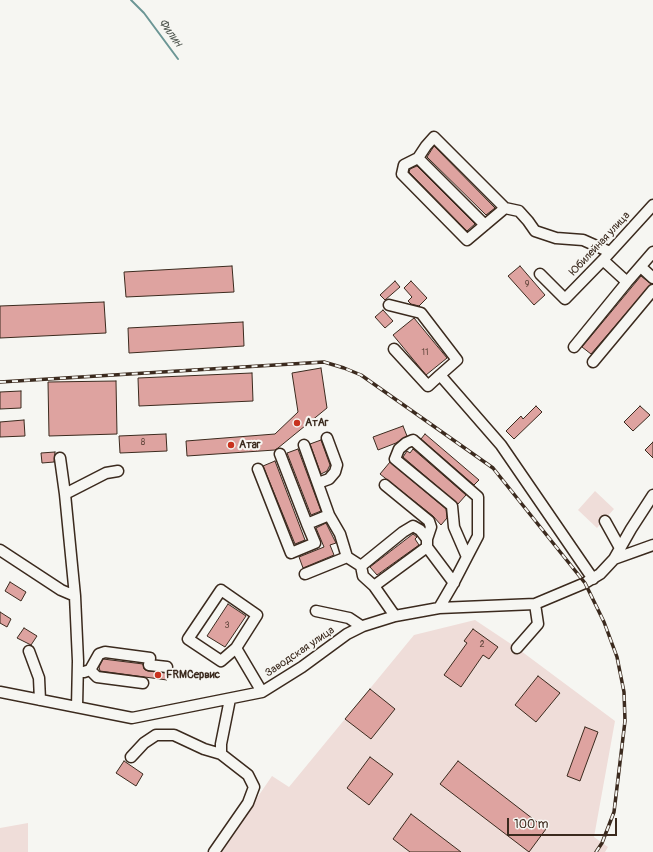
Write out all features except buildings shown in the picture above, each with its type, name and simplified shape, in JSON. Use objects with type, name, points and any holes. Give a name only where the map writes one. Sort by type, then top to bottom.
[{"type":"street","points":[[505,208],[467,240],[402,174],[404,165],[418,158],[434,137],[505,208],[518,211],[535,231],[556,238],[583,240],[610,252]]},
{"type":"street","points":[[418,158],[485,225]]},
{"type":"street","name":"Юбилейная улица","points":[[540,274],[565,299],[653,205]]},
{"type":"street","points":[[574,347],[653,252]]},
{"type":"street","points":[[603,260],[627,282]]},
{"type":"street","points":[[641,267],[653,278]]},
{"type":"street","points":[[593,362],[653,290]]},
{"type":"street","points":[[389,305],[422,314],[457,360],[428,386],[394,349]]},
{"type":"street","points":[[440,375],[501,445],[593,579]]},
{"type":"street","points":[[318,483],[329,479],[335,472],[337,465],[327,438]]},
{"type":"street","points":[[439,608],[454,583],[468,557],[478,536],[478,497],[413,440],[406,443],[399,449],[395,458],[452,506],[454,527],[468,557]]},
{"type":"street","points":[[304,445],[329,515],[340,534],[347,557],[361,566],[363,576],[374,586],[395,616]]},
{"type":"street","points":[[258,469],[291,553],[315,543],[280,454]]},
{"type":"street","points":[[60,458],[75,596],[78,674],[77,708]]},
{"type":"street","points":[[65,494],[106,473],[118,471]]},
{"type":"street","points":[[374,586],[427,543],[431,527],[429,521],[385,485]]},
{"type":"street","points":[[517,648],[538,624],[535,604],[593,579],[600,574],[614,559],[653,495]]},
{"type":"street","points":[[307,524],[329,515]]},
{"type":"street","points":[[605,521],[620,548]]},
{"type":"street","points":[[361,566],[403,532],[413,526],[420,530],[454,583]]},
{"type":"street","points":[[614,559],[653,545]]},
{"type":"street","points":[[0,550],[61,590],[75,596]]},
{"type":"street","points":[[305,574],[347,557]]},
{"type":"street","points":[[50,572],[55,586]]},
{"type":"street","points":[[221,590],[257,615],[236,648],[221,661],[188,639],[221,590]]},
{"type":"street","name":"Заводская улица","points":[[0,692],[132,718],[262,692],[302,667],[347,634],[361,626],[395,616],[439,608],[535,604]]},
{"type":"street","points":[[316,611],[349,618],[361,626]]},
{"type":"street","points":[[236,648],[262,692]]},
{"type":"street","points":[[29,651],[40,678],[40,700]]},
{"type":"street","points":[[78,674],[90,670],[99,654],[105,652],[150,658],[149,665],[167,667]]},
{"type":"street","points":[[90,670],[97,677],[143,684]]},
{"type":"street","points":[[221,754],[221,744],[230,699]]},
{"type":"street","points":[[131,757],[144,743],[156,735],[174,735],[204,749],[221,754],[248,775],[254,787],[248,803],[214,852]]},
{"type":"shaded area","points":[[595,491],[614,509],[597,528],[578,510]]},
{"type":"shaded area","points":[[475,620],[517,648],[615,721],[594,837],[608,847],[605,852],[220,852],[272,776],[289,787],[414,635]]},
{"type":"shaded area","points":[[28,823],[28,852],[0,852],[0,828]]},
{"type":"waterway","name":"Филин","points":[[131,0],[144,13],[178,59]]},
{"type":"railway","points":[[0,382],[324,362],[361,375],[493,468],[585,583],[604,622],[617,657],[624,692],[625,721],[614,812],[602,843],[596,852]]},
{"type":"place","name":"АтАг","points":[[297,423]]},
{"type":"place","name":"Атаг","points":[[231,445]]},
{"type":"place","name":"FRMСервис","points":[[158,675]]}]
